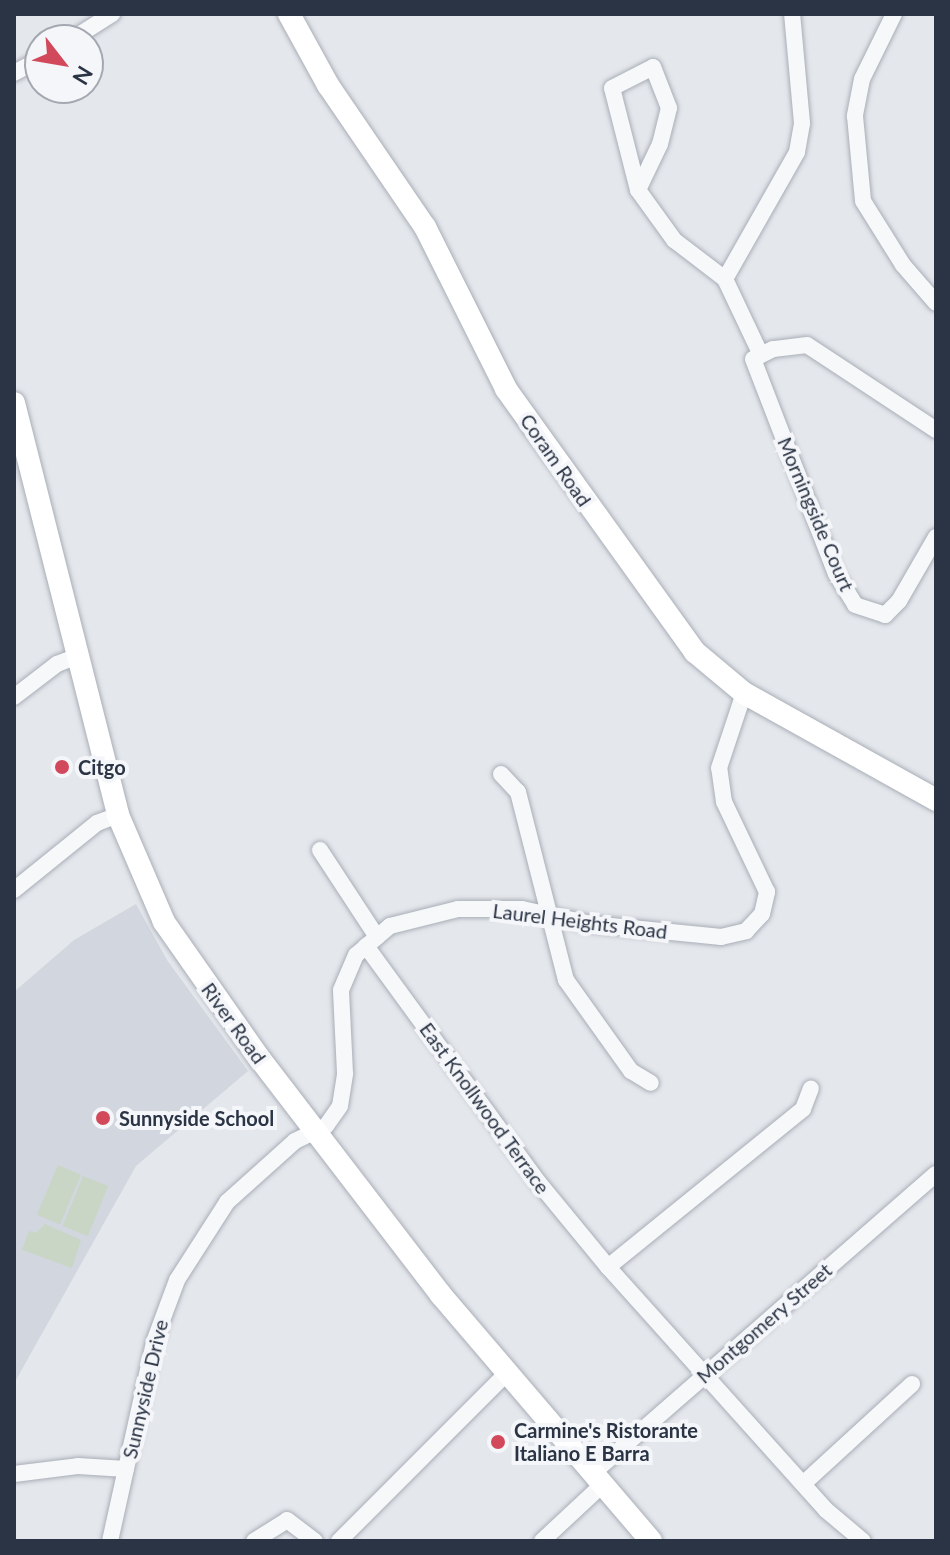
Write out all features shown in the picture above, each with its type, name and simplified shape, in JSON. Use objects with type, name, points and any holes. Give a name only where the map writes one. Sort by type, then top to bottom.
[{"type":"main road","name":"Coram Road","points":[[289,14],[328,85],[425,227],[506,389],[695,652],[744,693],[936,800]]},
{"type":"main road","name":"River Road","points":[[14,403],[118,815],[169,931],[317,1131],[506,1374],[651,1541]]},
{"type":"street","points":[[638,190],[660,144],[669,108],[653,67],[612,88],[638,190],[674,240],[725,279],[797,152],[802,123],[792,14]]},
{"type":"street","points":[[894,14],[862,79],[855,116],[863,201],[903,265],[936,303]]},
{"type":"street","name":"Morningside Court","points":[[725,279],[761,355],[753,359],[836,574],[855,605],[885,615],[899,601],[936,537]]},
{"type":"street","points":[[761,355],[807,345],[936,430]]},
{"type":"street","points":[[14,697],[57,664],[78,656]]},
{"type":"street","name":"Laurel Heights Road","points":[[372,941],[390,926],[458,909],[546,915],[721,937],[753,927],[767,892],[724,802],[719,768],[744,693]]},
{"type":"street","points":[[501,774],[518,792],[546,915],[566,980],[631,1071],[651,1083]]},
{"type":"street","points":[[14,890],[97,823],[118,815]]},
{"type":"street","name":"East Knollwood Terrace","points":[[320,850],[372,941],[539,1183],[703,1376],[803,1484],[863,1541]]},
{"type":"street","points":[[317,1131],[340,1106],[345,1073],[341,990],[349,964],[372,941]]},
{"type":"street","points":[[608,1267],[803,1109],[811,1088]]},
{"type":"street","name":"Sunnyside Drive","points":[[110,1541],[154,1342],[188,1260],[227,1202],[270,1161],[317,1131]]},
{"type":"street","name":"Montgomery Street","points":[[542,1541],[597,1479],[703,1376],[936,1174]]},
{"type":"street","points":[[339,1541],[506,1374]]},
{"type":"street","points":[[803,1484],[912,1384]]},
{"type":"street","name":"Sunnyside Drive","points":[[14,1474],[78,1466],[126,1469]]},
{"type":"street","points":[[254,1541],[277,1522],[287,1520],[315,1541]]},
{"type":"shaded area","name":"Sunnyside School","points":[[136,904],[167,960],[248,1071],[136,1166],[16,1380],[14,992],[74,940]]},
{"type":"green space","points":[[58,1165],[81,1175],[60,1224],[37,1215]]},
{"type":"green space","points":[[83,1176],[108,1186],[88,1236],[63,1226]]},
{"type":"green space","points":[[45,1224],[81,1240],[72,1268],[22,1250],[29,1231],[36,1233]]},
{"type":"place","name":"Citgo","points":[[62,767]]},
{"type":"place","name":"Sunnyside School","points":[[103,1118]]},
{"type":"place","name":"Carmine's Ristorante Italiano E Barra","points":[[498,1442]]}]
